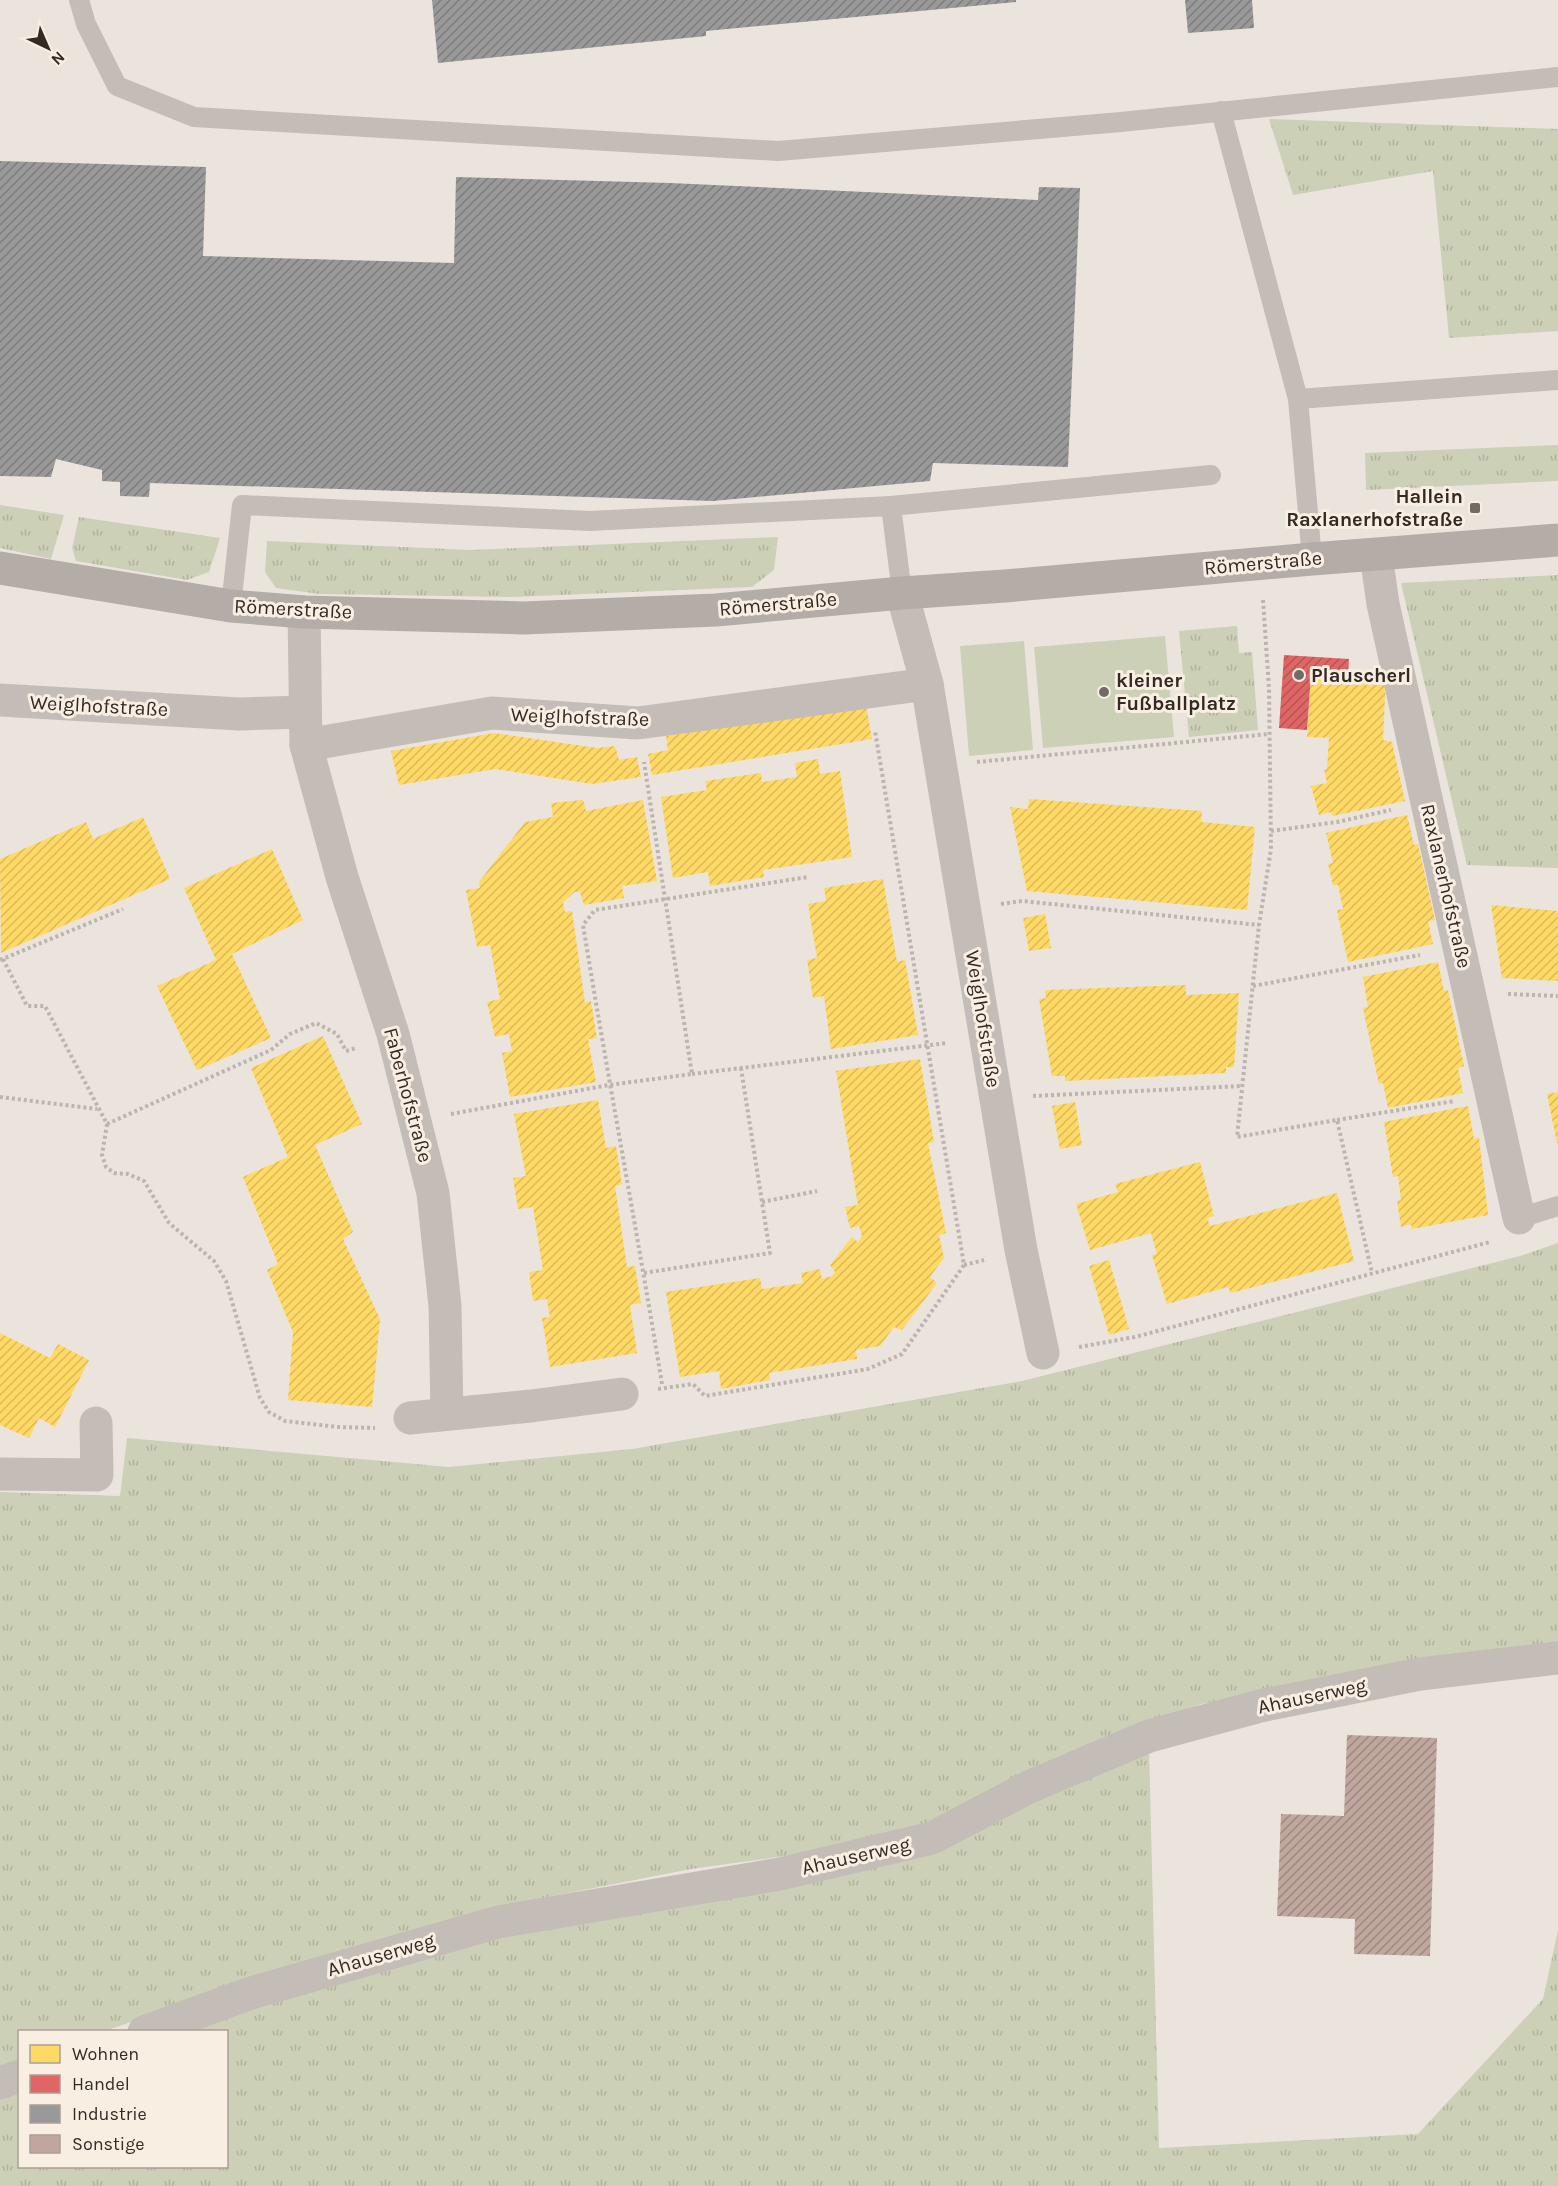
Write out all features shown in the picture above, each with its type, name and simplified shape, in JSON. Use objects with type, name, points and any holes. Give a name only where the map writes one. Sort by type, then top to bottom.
[{"type":"street","name":"Römerstraße","points":[[0,568],[231,606],[304,612],[524,618],[716,610],[902,592],[1005,586],[1558,540]]},
{"type":"street","name":"Raxlanerhofstraße","points":[[1376,555],[1383,603],[1519,1218]]},
{"type":"street","name":"Weiglhofstraße","points":[[902,592],[927,684],[1021,1250],[1043,1353]]},
{"type":"street","name":"Faberhofstraße","points":[[304,612],[306,745],[342,877],[393,1034],[433,1192],[445,1306],[447,1414]]},
{"type":"street","name":"Weiglhofstraße","points":[[306,745],[492,713],[638,723],[927,684]]},
{"type":"street","name":"Weiglhofstraße","points":[[0,700],[239,714],[305,712]]},
{"type":"street","points":[[410,1418],[622,1394]]},
{"type":"street","points":[[0,1474],[97,1475],[96,1424]]},
{"type":"street","name":"Ahauserweg","points":[[147,2030],[251,1993],[498,1922],[780,1874],[932,1838],[1029,1787],[1149,1736],[1260,1706],[1420,1674],[1558,1658]]},
{"type":"street","points":[[0,2083],[18,2077]]},
{"type":"lane","points":[[79,0],[86,24],[117,86],[194,117],[778,151],[1221,111],[1558,77]]},
{"type":"lane","points":[[1221,111],[1298,399],[1312,559]]},
{"type":"lane","points":[[1298,399],[1558,380]]},
{"type":"lane","points":[[231,606],[242,505],[590,521],[891,506],[1211,475]]},
{"type":"lane","points":[[891,506],[902,592]]},
{"type":"lane","points":[[1519,1218],[1558,1206]]},
{"type":"path","points":[[1261,563],[1269,688],[1271,849],[1259,925],[1237,1137],[1491,1094]]},
{"type":"path","points":[[622,1394],[693,1384],[705,1396],[867,1369],[902,1354],[964,1265],[868,692]]},
{"type":"path","points":[[638,723],[692,1074]]},
{"type":"path","points":[[941,765],[1269,734]]},
{"type":"path","points":[[1270,831],[1337,822],[1428,802]]},
{"type":"path","points":[[662,1388],[644,1273],[609,1085],[584,925],[595,910],[808,877]]},
{"type":"path","points":[[965,910],[1022,901],[1259,925]]},
{"type":"path","points":[[123,909],[1,959],[27,1006],[45,1006],[107,1124],[102,1155],[106,1167],[114,1173],[128,1174],[144,1181],[170,1223],[214,1261],[226,1281],[260,1398],[269,1412],[285,1421],[338,1427],[384,1428],[410,1418]]},
{"type":"path","points":[[1253,986],[1460,948]]},
{"type":"path","points":[[1470,992],[1558,996]]},
{"type":"path","points":[[107,1124],[271,1050],[290,1034],[316,1023],[337,1034],[346,1051],[393,1034]]},
{"type":"path","points":[[415,1122],[609,1085],[986,1037]]},
{"type":"path","points":[[644,1273],[770,1253],[741,1068]]},
{"type":"path","points":[[996,1101],[1044,1095],[1242,1086]]},
{"type":"path","points":[[0,1097],[98,1109]]},
{"type":"path","points":[[1337,1120],[1372,1273]]},
{"type":"path","points":[[762,1202],[817,1191]]},
{"type":"path","points":[[1043,1353],[1135,1337],[1508,1237],[1519,1218]]},
{"type":"green space","points":[[1269,119],[1558,129],[1558,331],[1449,338],[1433,171],[1293,195]]},
{"type":"green space","points":[[1558,445],[1558,481],[1366,490],[1365,453]]},
{"type":"green space","points":[[0,505],[64,515],[51,559],[0,548]]},
{"type":"green space","points":[[79,517],[220,538],[209,572],[187,580],[76,561],[72,548]]},
{"type":"green space","points":[[778,537],[774,570],[752,587],[513,597],[319,594],[276,588],[265,572],[267,541],[471,550]]},
{"type":"green space","points":[[1558,575],[1558,868],[1467,865],[1401,583]]},
{"type":"green space","points":[[1237,626],[1239,653],[1252,652],[1258,730],[1189,737],[1179,631]]},
{"type":"green space","name":"kleiner Fußballplatz","points":[[1165,636],[1174,737],[1043,748],[1034,647]]},
{"type":"green space","points":[[1024,641],[1033,750],[969,756],[960,646]]},
{"type":"green space","points":[[1558,1243],[1558,1646],[1458,1654],[1201,1704],[1081,1748],[951,1815],[852,1847],[691,1869],[497,1907],[269,1974],[108,2030],[18,2030],[18,2062],[0,2069],[0,1492],[120,1496],[127,1438],[449,1467],[632,1449],[1022,1381],[1520,1256]]},
{"type":"green space","points":[[1149,1747],[1159,2148],[1418,2134],[1543,1999],[1558,1930],[1558,2186],[0,2186],[0,2093],[18,2086],[18,2168],[228,2168],[228,2030],[177,2030],[385,1960],[573,1918],[785,1886]]},
{"type":"building: Wohnen","points":[[1311,674],[1386,677],[1383,740],[1392,742],[1405,801],[1332,816],[1331,812],[1319,815],[1311,786],[1327,783],[1324,769],[1327,769],[1329,738],[1307,737]]},
{"type":"building: Wohnen","points":[[866,705],[872,739],[652,775],[648,754],[668,750],[666,736]]},
{"type":"building: Wohnen","points":[[494,733],[597,748],[615,746],[619,760],[637,757],[641,777],[592,784],[495,769],[399,785],[391,751]]},
{"type":"building: Wohnen","points":[[818,759],[820,774],[840,771],[852,857],[763,870],[764,877],[710,886],[708,872],[673,878],[661,797],[707,790],[705,781],[761,773],[762,782],[797,777],[795,763]]},
{"type":"building: Wohnen","points":[[1029,799],[1202,811],[1201,822],[1255,827],[1247,910],[1027,891],[1010,807],[1028,809]]},
{"type":"building: Wohnen","points":[[583,800],[586,811],[643,800],[657,881],[622,886],[624,898],[584,905],[580,892],[575,892],[563,902],[565,912],[572,911],[585,1003],[591,1001],[597,1038],[588,1039],[596,1082],[510,1097],[502,1053],[512,1051],[509,1034],[495,1037],[487,1002],[500,999],[490,945],[477,947],[466,890],[480,888],[479,882],[525,822],[553,817],[551,803]]},
{"type":"building: Wohnen","points":[[1407,815],[1414,845],[1418,844],[1435,920],[1428,921],[1433,944],[1348,962],[1337,910],[1343,909],[1338,885],[1333,885],[1328,864],[1333,863],[1326,833]]},
{"type":"building: Wohnen","points":[[143,817],[170,879],[1,953],[0,859],[86,822],[93,839]]},
{"type":"building: Wohnen","points":[[272,849],[303,920],[232,954],[271,1038],[197,1070],[157,986],[216,960],[184,888]]},
{"type":"building: Wohnen","points":[[883,879],[897,962],[905,960],[918,1035],[831,1049],[824,996],[813,998],[807,960],[817,958],[808,904],[826,901],[824,888]]},
{"type":"building: Wohnen","points":[[1491,905],[1558,911],[1558,981],[1502,978]]},
{"type":"building: Wohnen","points":[[1045,914],[1051,948],[1029,951],[1023,918]]},
{"type":"building: Wohnen","points":[[1438,962],[1444,991],[1448,990],[1464,1066],[1458,1068],[1463,1093],[1388,1108],[1383,1083],[1379,1084],[1363,1008],[1368,1007],[1363,977]]},
{"type":"building: Wohnen","points":[[1186,985],[1186,995],[1239,993],[1234,1067],[1226,1067],[1226,1073],[1065,1081],[1065,1076],[1052,1076],[1039,999],[1046,998],[1045,990]]},
{"type":"building: Wohnen","points":[[323,1036],[362,1124],[315,1145],[353,1232],[343,1239],[380,1319],[372,1407],[288,1400],[293,1332],[267,1270],[278,1264],[243,1177],[288,1157],[251,1068]]},
{"type":"building: Wohnen","points":[[920,1059],[934,1142],[928,1143],[946,1233],[939,1235],[944,1258],[930,1277],[937,1283],[902,1330],[894,1327],[880,1346],[856,1350],[857,1359],[769,1373],[770,1380],[721,1389],[719,1371],[680,1377],[666,1292],[760,1278],[762,1289],[803,1283],[801,1273],[820,1269],[822,1279],[832,1276],[835,1272],[830,1265],[852,1237],[858,1242],[862,1236],[859,1226],[850,1228],[845,1207],[858,1205],[836,1071]]},
{"type":"building: Wohnen","points":[[1558,1092],[1558,1143],[1557,1143],[1547,1094]]},
{"type":"building: Wohnen","points":[[598,1100],[606,1148],[616,1146],[622,1184],[615,1186],[627,1267],[635,1266],[641,1303],[630,1305],[637,1353],[550,1367],[542,1318],[550,1317],[547,1299],[533,1301],[529,1272],[543,1270],[533,1207],[518,1209],[513,1178],[526,1176],[514,1114]]},
{"type":"building: Wohnen","points":[[1075,1102],[1082,1145],[1060,1149],[1052,1106]]},
{"type":"building: Wohnen","points":[[1468,1106],[1474,1139],[1479,1137],[1488,1215],[1412,1229],[1411,1224],[1401,1227],[1397,1201],[1401,1200],[1398,1176],[1393,1177],[1384,1122]]},
{"type":"building: Wohnen","points":[[1200,1162],[1214,1216],[1207,1218],[1210,1226],[1337,1193],[1354,1261],[1231,1293],[1228,1287],[1167,1304],[1152,1255],[1157,1254],[1151,1233],[1090,1250],[1076,1204],[1118,1192],[1115,1184]]},
{"type":"building: Wohnen","points":[[1109,1260],[1129,1329],[1109,1335],[1089,1266]]},
{"type":"building: Wohnen","points":[[0,1333],[50,1358],[58,1344],[89,1360],[55,1427],[39,1418],[29,1438],[0,1425]]},
{"type":"building: Handel","points":[[1284,655],[1349,659],[1348,676],[1311,674],[1307,730],[1279,728]]},
{"type":"building: Industrie","points":[[432,0],[1016,0],[1016,2],[706,31],[706,36],[438,63]]},
{"type":"building: Industrie","points":[[1185,0],[1252,0],[1254,28],[1188,33]]},
{"type":"building: Industrie","points":[[0,161],[206,167],[203,256],[454,263],[456,177],[670,183],[1038,200],[1039,187],[1080,188],[1068,467],[933,463],[930,481],[713,501],[150,483],[149,497],[120,496],[120,482],[102,481],[102,470],[56,459],[51,477],[0,476]]},
{"type":"building: Sonstige","points":[[1347,1735],[1437,1738],[1430,1956],[1354,1954],[1355,1919],[1277,1916],[1281,1814],[1344,1816]]},
{"type":"place","name":"Hallein Raxlanerhofstraße","points":[[1475,508]]},
{"type":"place","name":"Plauscherl","points":[[1299,675]]},
{"type":"place","name":"kleiner Fußballplatz","points":[[1104,692]]}]
